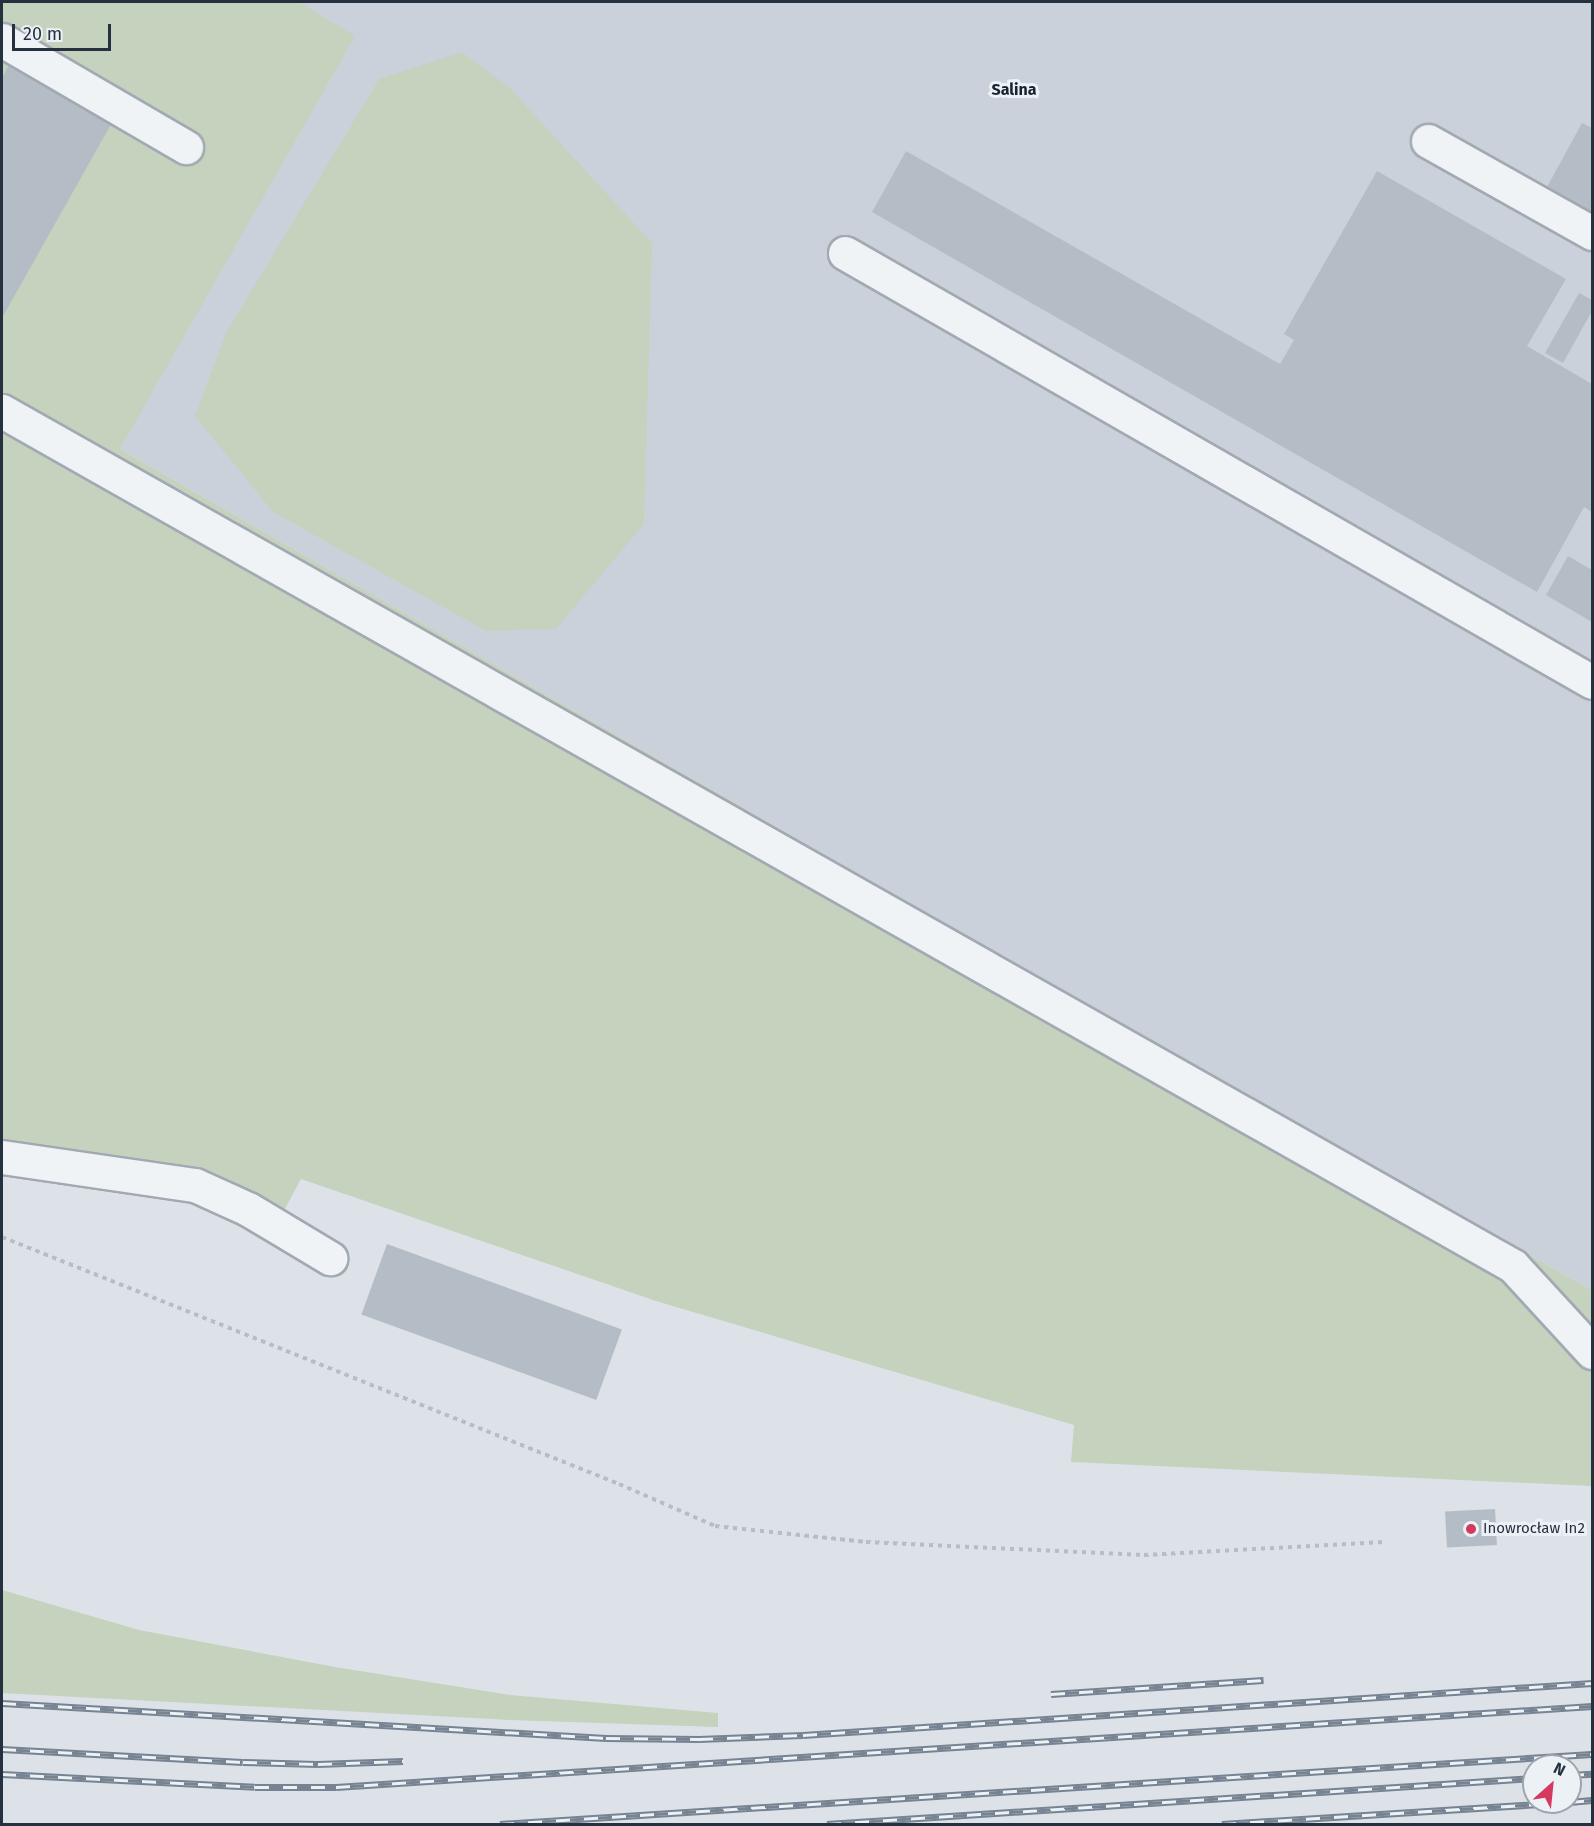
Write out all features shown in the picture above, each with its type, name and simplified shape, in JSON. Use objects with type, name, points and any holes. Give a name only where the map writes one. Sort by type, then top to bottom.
[{"type":"street","points":[[2,40],[186,147]]},
{"type":"street","points":[[1428,141],[1593,233]]},
{"type":"street","points":[[845,253],[1593,682]]},
{"type":"street","points":[[2,411],[1513,1266],[1593,1352]]},
{"type":"street","points":[[2,1157],[195,1185],[248,1209],[330,1258]]},
{"type":"path","points":[[2,1237],[619,1484],[715,1526],[866,1542],[1144,1555],[1384,1542]]},
{"type":"shaded area","points":[[146,2],[1592,2],[1592,1290],[1228,1087],[120,449],[2,17]]},
{"type":"green space","points":[[2,2],[299,2],[355,36],[120,449],[1228,1087],[1592,1290],[1592,1486],[1071,1462],[1074,1425],[656,1301],[301,1179],[282,1214],[2,1141]]},
{"type":"green space","points":[[462,52],[509,87],[652,243],[644,524],[556,629],[486,631],[273,512],[195,416],[226,333],[379,79]]},
{"type":"green space","points":[[2,1590],[139,1630],[335,1667],[510,1695],[718,1713],[718,1727],[511,1720],[2,1693]]},
{"type":"building","points":[[11,61],[114,119],[2,318],[2,78]]},
{"type":"building","points":[[1582,123],[1592,128],[1592,212],[1547,187]]},
{"type":"building","points":[[906,151],[1280,364],[1294,340],[1284,334],[1377,171],[1566,279],[1527,346],[1592,384],[1592,512],[1584,507],[1537,592],[872,212]]},
{"type":"building","points":[[1579,293],[1592,300],[1592,311],[1563,363],[1545,353]]},
{"type":"building","points":[[1568,556],[1592,570],[1592,622],[1546,595]]},
{"type":"building","points":[[387,1244],[622,1330],[596,1400],[361,1314]]},
{"type":"building","name":"Inowrocław In2","points":[[1495,1509],[1497,1545],[1447,1548],[1445,1512]]},
{"type":"railway","points":[[1051,1694],[1264,1680]]},
{"type":"railway","points":[[2,1703],[606,1738],[699,1739],[803,1735],[1592,1683]]},
{"type":"railway","points":[[2,1774],[255,1787],[336,1787],[1592,1706]]},
{"type":"railway","points":[[2,1749],[243,1762],[318,1764],[403,1761]]},
{"type":"railway","points":[[500,1824],[1592,1754]]},
{"type":"railway","points":[[1582,1774],[1592,1774]]},
{"type":"railway","points":[[827,1824],[1522,1779]]},
{"type":"railway","points":[[1582,1801],[1592,1800]]},
{"type":"railway","points":[[1222,1824],[1522,1805]]},
{"type":"place","name":"Inowrocław In2","points":[[1471,1529]]},
{"type":"district","name":"Salina","points":[[1014,90]]}]
